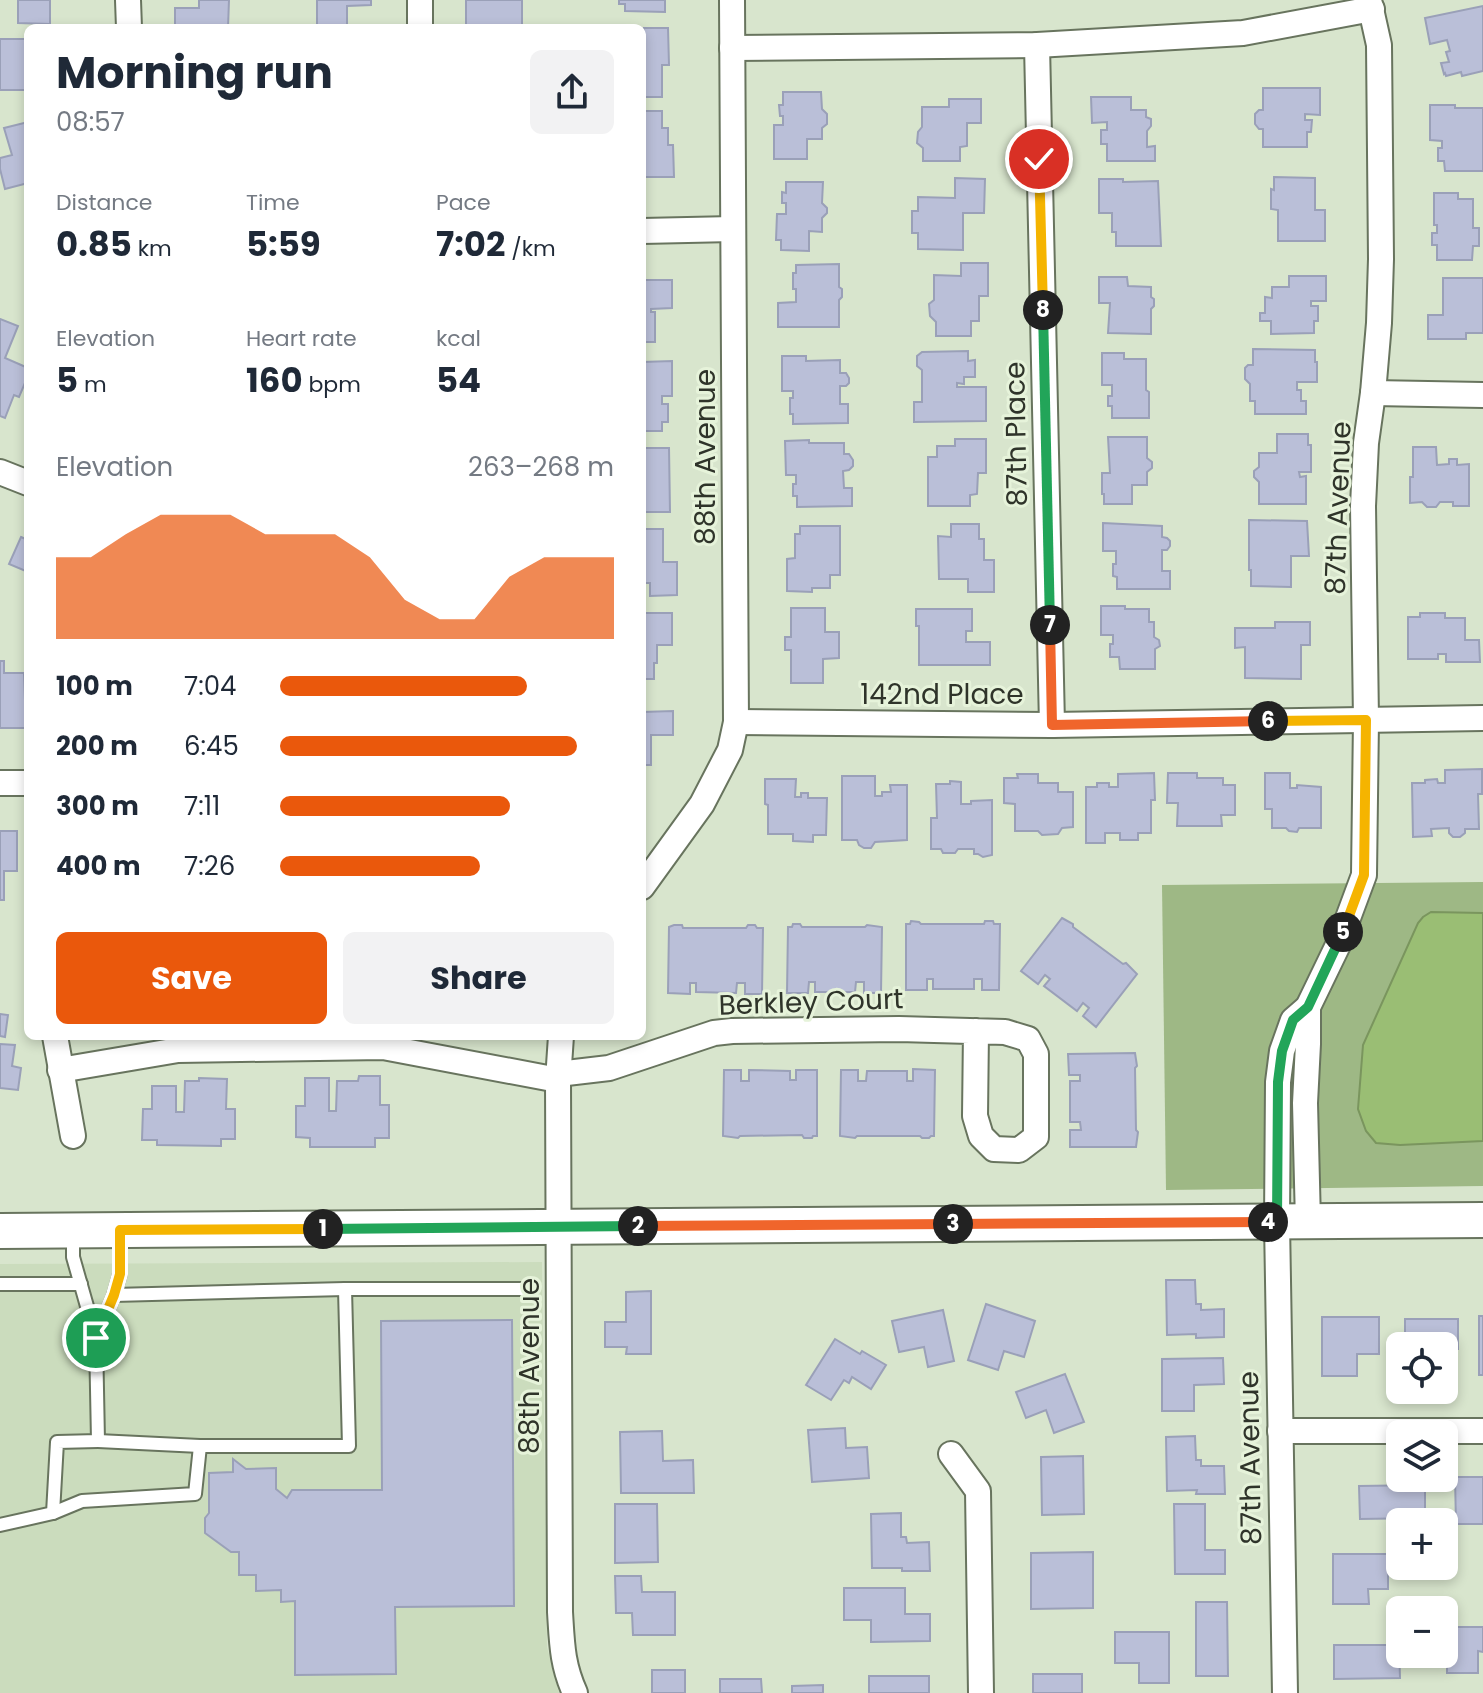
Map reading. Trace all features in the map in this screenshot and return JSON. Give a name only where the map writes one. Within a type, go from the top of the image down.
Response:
[{"type":"main road","points":[[0,1231],[1483,1220]]},
{"type":"street","points":[[128,0],[129,24]]},
{"type":"street","points":[[420,0],[420,24]]},
{"type":"street","name":"88th Avenue","points":[[646,881],[702,804],[730,750],[736,722],[732,0]]},
{"type":"street","points":[[732,48],[1037,45],[1243,33],[1370,4]]},
{"type":"street","name":"87th Avenue","points":[[1285,1693],[1280,1431],[1292,1222],[1278,1082],[1282,1051],[1293,1020],[1308,1007],[1338,945],[1364,875],[1366,720],[1363,506],[1381,259],[1379,45],[1370,4]]},
{"type":"street","name":"87th Place","points":[[1037,45],[1052,725]]},
{"type":"street","points":[[646,231],[733,229]]},
{"type":"street","points":[[1373,393],[1483,395]]},
{"type":"street","points":[[0,472],[24,481]]},
{"type":"street","name":"142nd Place","points":[[736,722],[1052,725],[1483,718]]},
{"type":"street","points":[[0,783],[24,783]]},
{"type":"street","name":"Berkley Court","points":[[60,1070],[178,1050],[383,1047],[558,1077],[609,1068],[714,1033],[732,1031],[899,1029],[976,1031],[1005,1032],[1028,1039],[1036,1054],[1036,1137],[1019,1150],[994,1149],[981,1136],[975,1116],[976,1031]]},
{"type":"street","points":[[56,1040],[73,1136]]},
{"type":"street","name":"88th Avenue","points":[[561,1040],[558,1077],[560,1612],[563,1658],[575,1693]]},
{"type":"street","points":[[1280,1431],[1483,1431]]},
{"type":"street","points":[[951,1454],[978,1491],[981,1693]]},
{"type":"lane","points":[[96,1338],[120,1274],[120,1230]]},
{"type":"lane","points":[[73,1231],[73,1257],[96,1338],[98,1441]]},
{"type":"lane","points":[[0,1284],[81,1284]]},
{"type":"lane","points":[[114,1295],[345,1289],[524,1289]]},
{"type":"lane","points":[[53,1513],[57,1442],[349,1446],[345,1289]]},
{"type":"lane","points":[[0,1525],[53,1513],[82,1501],[195,1494],[200,1446]]},
{"type":"shaded area","points":[[1483,882],[1483,1186],[1166,1190],[1162,885]]},
{"type":"shaded area","points":[[1431,912],[1483,913],[1483,1141],[1400,1145],[1376,1143],[1366,1131],[1358,1109],[1363,1045],[1418,923]]},
{"type":"shaded area","points":[[542,1262],[547,1647],[559,1693],[0,1693],[0,1264]]},
{"type":"building","points":[[18,0],[50,0],[50,24],[18,23]]},
{"type":"building","points":[[199,0],[229,0],[228,24],[175,24],[175,8],[199,8]]},
{"type":"building","points":[[317,0],[371,0],[371,5],[347,6],[347,24],[317,24]]},
{"type":"building","points":[[466,0],[522,0],[522,24],[466,24]]},
{"type":"building","points":[[619,0],[665,0],[665,12],[625,11],[625,4],[619,4]]},
{"type":"building","points":[[1483,6],[1483,71],[1446,76],[1441,63],[1449,62],[1447,40],[1430,44],[1425,18]]},
{"type":"building","points":[[646,28],[668,28],[669,65],[662,65],[662,97],[646,97]]},
{"type":"building","points":[[0,39],[24,39],[24,90],[0,90]]},
{"type":"building","points":[[1263,88],[1320,88],[1320,115],[1305,114],[1305,120],[1312,120],[1311,132],[1307,132],[1307,147],[1263,147],[1263,129],[1255,124],[1255,114],[1263,110]]},
{"type":"building","points":[[783,92],[821,92],[827,124],[822,128],[822,139],[807,139],[807,159],[774,159],[774,125],[783,125],[779,105],[783,105]]},
{"type":"building","points":[[1091,97],[1131,97],[1131,110],[1146,110],[1146,117],[1151,119],[1147,147],[1155,146],[1155,161],[1107,161],[1107,144],[1101,144],[1101,130],[1107,130],[1107,122],[1092,123]]},
{"type":"building","points":[[949,99],[981,99],[981,123],[967,123],[967,146],[960,147],[960,161],[923,161],[923,148],[917,143],[922,127],[922,107],[949,107]]},
{"type":"building","points":[[1430,105],[1483,108],[1483,171],[1445,171],[1444,161],[1438,161],[1438,148],[1442,148],[1442,141],[1430,140]]},
{"type":"building","points":[[646,111],[662,111],[662,128],[668,128],[668,145],[673,145],[674,177],[646,177]]},
{"type":"building","points":[[24,123],[24,184],[5,189],[0,158],[12,155],[4,128]]},
{"type":"building","points":[[1274,177],[1315,178],[1315,210],[1325,210],[1325,241],[1278,241],[1278,210],[1271,209]]},
{"type":"building","points":[[955,178],[985,179],[984,213],[963,213],[963,250],[918,249],[918,233],[912,233],[912,211],[918,211],[918,197],[955,198]]},
{"type":"building","points":[[1099,179],[1158,181],[1161,246],[1116,246],[1112,213],[1099,213]]},
{"type":"building","points":[[786,182],[823,182],[822,203],[827,213],[822,218],[822,232],[809,231],[809,251],[781,250],[781,240],[776,240],[777,214],[786,214],[782,192],[786,193]]},
{"type":"building","points":[[1434,193],[1458,193],[1458,199],[1473,199],[1473,228],[1479,228],[1479,246],[1473,246],[1472,260],[1437,260],[1437,245],[1432,245],[1432,233],[1437,233]]},
{"type":"building","points":[[961,263],[988,263],[988,296],[979,296],[979,321],[971,321],[971,336],[936,336],[936,322],[930,316],[929,304],[934,300],[934,275],[961,276]]},
{"type":"building","points":[[839,264],[842,297],[839,300],[839,327],[778,327],[778,303],[796,302],[793,273],[796,273],[796,265]]},
{"type":"building","points":[[1289,276],[1326,276],[1326,301],[1311,301],[1311,306],[1318,306],[1314,333],[1271,334],[1271,321],[1260,321],[1260,313],[1265,313],[1265,297],[1272,298],[1272,287],[1289,287]]},
{"type":"building","points":[[1099,277],[1127,277],[1128,286],[1151,287],[1154,306],[1151,309],[1151,334],[1108,333],[1110,303],[1099,303]]},
{"type":"building","points":[[1443,278],[1483,278],[1483,333],[1466,333],[1466,339],[1428,339],[1428,315],[1443,315]]},
{"type":"building","points":[[646,280],[672,280],[672,308],[651,309],[655,312],[655,342],[646,342]]},
{"type":"building","points":[[0,319],[18,326],[5,358],[24,366],[24,385],[19,397],[14,395],[5,418],[0,416]]},
{"type":"building","points":[[1253,349],[1315,350],[1317,382],[1297,382],[1301,401],[1306,401],[1306,414],[1255,414],[1255,401],[1250,401],[1250,384],[1245,379],[1245,368],[1253,365]]},
{"type":"building","points":[[968,351],[968,361],[975,360],[975,377],[964,377],[964,384],[957,383],[957,387],[986,387],[986,421],[914,422],[914,402],[922,402],[922,370],[917,366],[917,356],[922,352]]},
{"type":"building","points":[[1102,353],[1124,353],[1124,359],[1146,359],[1149,418],[1112,418],[1108,396],[1112,396],[1112,385],[1102,385]]},
{"type":"building","points":[[782,356],[806,356],[806,361],[840,360],[840,373],[846,373],[849,378],[846,386],[840,386],[840,404],[848,404],[848,423],[793,424],[790,398],[793,398],[793,391],[782,391]]},
{"type":"building","points":[[672,361],[672,396],[662,396],[662,404],[668,404],[668,422],[662,422],[662,431],[646,431],[646,362]]},
{"type":"building","points":[[1277,434],[1308,434],[1311,472],[1299,472],[1300,477],[1306,476],[1306,504],[1259,504],[1259,482],[1254,477],[1254,471],[1259,467],[1259,453],[1277,453]]},
{"type":"building","points":[[1108,437],[1147,437],[1147,458],[1152,462],[1152,468],[1147,472],[1147,485],[1132,485],[1132,504],[1104,504],[1102,473],[1110,473]]},
{"type":"building","points":[[955,439],[986,439],[986,473],[978,473],[977,494],[970,495],[970,506],[928,506],[928,457],[937,457],[937,446],[955,446]]},
{"type":"building","points":[[809,440],[809,443],[844,443],[844,454],[849,454],[853,460],[853,466],[843,471],[844,488],[852,488],[852,506],[797,507],[797,496],[793,496],[796,475],[786,475],[785,441]]},
{"type":"building","points":[[1413,447],[1436,447],[1437,465],[1449,464],[1449,459],[1457,459],[1457,465],[1469,464],[1469,506],[1453,506],[1453,502],[1440,502],[1436,507],[1427,507],[1422,502],[1410,503]]},
{"type":"building","points":[[646,448],[669,448],[670,512],[646,512]]},
{"type":"building","points":[[1249,520],[1307,521],[1309,556],[1291,556],[1291,587],[1251,586]]},
{"type":"building","points":[[1103,523],[1162,526],[1162,537],[1170,541],[1167,550],[1162,550],[1162,571],[1170,571],[1170,589],[1117,589],[1117,577],[1113,576],[1116,551],[1103,551]]},
{"type":"building","points":[[951,524],[979,524],[979,539],[984,539],[984,560],[994,560],[994,592],[968,592],[968,579],[939,579],[938,536],[951,537]]},
{"type":"building","points":[[800,526],[840,526],[840,575],[830,575],[830,588],[812,588],[812,592],[787,591],[787,559],[795,558],[795,534],[800,534]]},
{"type":"building","points":[[646,529],[663,529],[663,562],[677,562],[677,595],[650,596],[650,583],[646,583]]},
{"type":"building","points":[[21,537],[24,538],[24,570],[9,564]]},
{"type":"building","points":[[1101,606],[1149,609],[1149,622],[1154,622],[1154,637],[1159,640],[1160,646],[1155,649],[1155,669],[1120,669],[1119,657],[1110,657],[1113,635],[1101,635]]},
{"type":"building","points":[[791,608],[825,608],[825,632],[839,632],[839,658],[823,659],[823,683],[791,683],[791,650],[785,650],[785,637],[791,637]]},
{"type":"building","points":[[916,609],[972,609],[972,631],[966,631],[966,642],[990,642],[990,665],[919,665]]},
{"type":"building","points":[[646,613],[672,613],[672,645],[657,645],[654,679],[646,679]]},
{"type":"building","points":[[1420,613],[1445,613],[1445,618],[1465,618],[1465,640],[1479,640],[1480,662],[1446,662],[1446,654],[1438,654],[1438,659],[1408,659],[1408,617],[1420,617]]},
{"type":"building","points":[[1275,622],[1310,622],[1310,645],[1301,645],[1301,679],[1245,678],[1245,647],[1235,648],[1235,628],[1275,628]]},
{"type":"building","points":[[0,661],[4,661],[4,673],[24,673],[24,728],[0,728]]},
{"type":"building","points":[[673,711],[673,735],[651,735],[651,765],[646,765],[646,712]]},
{"type":"building","points":[[1482,769],[1482,794],[1478,794],[1479,829],[1465,829],[1460,837],[1453,837],[1449,828],[1431,829],[1432,836],[1413,837],[1412,783],[1437,779],[1438,783],[1445,783],[1445,770]]},
{"type":"building","points":[[1154,773],[1151,833],[1138,833],[1138,840],[1120,840],[1120,833],[1105,833],[1105,843],[1086,843],[1086,787],[1109,783],[1109,787],[1118,787],[1118,774]]},
{"type":"building","points":[[1168,773],[1197,773],[1197,778],[1223,778],[1223,785],[1235,785],[1235,815],[1221,815],[1222,826],[1177,826],[1178,803],[1167,803]]},
{"type":"building","points":[[1265,773],[1290,773],[1290,788],[1297,788],[1297,785],[1321,787],[1321,828],[1299,828],[1297,832],[1272,828],[1272,809],[1265,809]]},
{"type":"building","points":[[1017,774],[1038,774],[1038,783],[1058,783],[1058,792],[1073,792],[1073,827],[1062,828],[1058,834],[1015,831],[1015,804],[1004,803],[1004,778],[1018,778]]},
{"type":"building","points":[[842,776],[875,776],[875,796],[891,792],[890,785],[907,785],[907,840],[875,842],[871,848],[864,848],[857,840],[842,840]]},
{"type":"building","points":[[765,779],[796,779],[795,797],[808,793],[808,798],[827,798],[826,835],[813,835],[813,842],[793,841],[793,834],[768,834]]},
{"type":"building","points":[[950,781],[961,782],[961,804],[992,800],[992,855],[983,857],[974,854],[974,849],[943,853],[941,849],[931,849],[931,818],[937,818],[936,784],[950,784]]},
{"type":"building","points":[[0,831],[17,831],[17,871],[4,871],[4,900],[0,900]]},
{"type":"building","points":[[1062,918],[1137,974],[1096,1027],[1083,1016],[1089,1008],[1083,1003],[1077,1011],[1044,986],[1050,979],[1045,975],[1038,984],[1021,971]]},
{"type":"building","points":[[911,921],[921,924],[984,924],[985,921],[993,921],[1000,924],[999,990],[982,990],[982,979],[974,979],[974,989],[933,989],[933,979],[927,979],[927,990],[906,990],[906,924]]},
{"type":"building","points":[[793,924],[802,927],[882,927],[881,993],[864,993],[864,982],[856,982],[855,992],[815,992],[815,982],[809,982],[808,993],[787,993],[788,927]]},
{"type":"building","points":[[682,925],[683,928],[746,928],[755,925],[763,928],[762,994],[745,994],[745,983],[737,983],[736,993],[696,992],[696,983],[690,983],[690,994],[668,993],[669,927]]},
{"type":"building","points":[[0,1014],[8,1015],[5,1037],[0,1036]]},
{"type":"building","points":[[0,1044],[15,1045],[12,1066],[21,1068],[18,1090],[0,1088]]},
{"type":"building","points":[[1135,1053],[1136,1147],[1070,1147],[1070,1130],[1081,1130],[1080,1122],[1070,1122],[1070,1081],[1080,1081],[1080,1075],[1069,1075],[1068,1054]]},
{"type":"building","points":[[913,1069],[935,1070],[934,1136],[840,1136],[841,1070],[858,1070],[858,1081],[866,1081],[867,1071],[907,1071],[907,1081],[913,1081]]},
{"type":"building","points":[[724,1070],[741,1070],[741,1081],[749,1081],[749,1070],[790,1071],[790,1080],[796,1080],[796,1070],[817,1070],[817,1136],[723,1136]]},
{"type":"building","points":[[359,1076],[380,1076],[380,1105],[389,1105],[389,1138],[375,1138],[375,1147],[310,1147],[310,1138],[296,1137],[296,1106],[305,1106],[305,1078],[329,1078],[329,1111],[336,1111],[337,1081],[358,1081]]},
{"type":"building","points":[[199,1078],[227,1079],[226,1109],[235,1109],[235,1139],[221,1139],[221,1146],[157,1145],[157,1140],[142,1140],[143,1109],[152,1109],[152,1086],[176,1086],[176,1112],[184,1112],[185,1081],[199,1081]]},
{"type":"building","points":[[1166,1280],[1195,1280],[1196,1304],[1201,1304],[1201,1310],[1224,1309],[1224,1337],[1167,1335]]},
{"type":"building","points":[[651,1291],[651,1354],[626,1354],[627,1347],[605,1347],[605,1322],[626,1322],[626,1292]]},
{"type":"building","points":[[986,1304],[1035,1321],[1024,1357],[1004,1351],[998,1370],[968,1360]]},
{"type":"building","points":[[943,1310],[954,1361],[928,1367],[924,1347],[899,1352],[892,1321]]},
{"type":"building","points":[[1479,1316],[1483,1316],[1483,1375],[1479,1375]]},
{"type":"building","points":[[1322,1317],[1379,1317],[1379,1354],[1357,1354],[1357,1376],[1322,1376]]},
{"type":"building","points":[[1405,1319],[1458,1319],[1458,1332],[1405,1332]]},
{"type":"building","points":[[512,1320],[514,1606],[395,1607],[396,1674],[295,1675],[295,1601],[281,1602],[281,1590],[256,1591],[256,1575],[239,1575],[239,1552],[231,1552],[205,1533],[205,1518],[209,1513],[209,1473],[233,1472],[233,1459],[246,1469],[276,1468],[276,1489],[287,1498],[292,1490],[382,1490],[381,1321]]},
{"type":"building","points":[[835,1339],[886,1365],[871,1389],[852,1377],[849,1383],[844,1380],[831,1400],[806,1385]]},
{"type":"building","points":[[1223,1358],[1224,1384],[1194,1385],[1194,1411],[1162,1411],[1162,1359]]},
{"type":"building","points":[[1065,1374],[1084,1422],[1054,1433],[1046,1410],[1026,1418],[1016,1392]]},
{"type":"building","points":[[845,1428],[846,1448],[867,1447],[869,1478],[812,1482],[808,1430]]},
{"type":"building","points":[[662,1431],[663,1461],[693,1460],[694,1493],[621,1493],[620,1432]]},
{"type":"building","points":[[1195,1436],[1196,1460],[1201,1460],[1201,1466],[1224,1466],[1225,1494],[1196,1494],[1197,1490],[1167,1491],[1166,1437]]},
{"type":"building","points":[[1083,1456],[1084,1514],[1042,1515],[1041,1457]]},
{"type":"building","points":[[1458,1477],[1483,1477],[1483,1524],[1458,1524]]},
{"type":"building","points":[[1359,1486],[1386,1486],[1386,1492],[1425,1492],[1425,1508],[1386,1508],[1386,1519],[1360,1519]]},
{"type":"building","points":[[615,1504],[657,1504],[658,1562],[615,1563]]},
{"type":"building","points":[[1174,1504],[1205,1504],[1205,1550],[1225,1550],[1225,1574],[1175,1574]]},
{"type":"building","points":[[901,1513],[901,1537],[906,1537],[907,1543],[929,1542],[930,1571],[872,1568],[871,1514]]},
{"type":"building","points":[[1093,1552],[1093,1608],[1031,1609],[1031,1553]]},
{"type":"building","points":[[1333,1554],[1386,1554],[1388,1589],[1368,1589],[1369,1604],[1333,1604]]},
{"type":"building","points":[[615,1576],[641,1576],[642,1592],[675,1592],[675,1635],[633,1635],[632,1613],[616,1613]]},
{"type":"building","points":[[844,1588],[905,1588],[905,1614],[930,1614],[930,1641],[871,1642],[871,1620],[844,1620]]},
{"type":"building","points":[[1196,1602],[1227,1602],[1228,1676],[1196,1676]]},
{"type":"building","points":[[1458,1627],[1483,1627],[1483,1652],[1478,1651],[1478,1673],[1447,1673],[1447,1668],[1458,1668]]},
{"type":"building","points":[[1115,1632],[1169,1632],[1169,1683],[1139,1683],[1139,1663],[1115,1663]]},
{"type":"building","points":[[1334,1645],[1386,1645],[1386,1668],[1400,1668],[1400,1678],[1334,1679]]},
{"type":"building","points":[[652,1670],[685,1670],[685,1693],[652,1693]]},
{"type":"building","points":[[1033,1674],[1082,1674],[1082,1693],[1033,1693]]},
{"type":"building","points":[[869,1676],[929,1676],[929,1693],[869,1693]]},
{"type":"building","points":[[720,1679],[761,1679],[762,1693],[720,1693]]},
{"type":"building","points":[[823,1685],[823,1693],[792,1693],[792,1686]]},
{"type":"route","points":[[96,1338],[120,1274],[120,1230],[1277,1222],[1278,1082],[1282,1051],[1293,1020],[1308,1007],[1338,945],[1364,875],[1366,720],[1052,725],[1039,159]]}]
